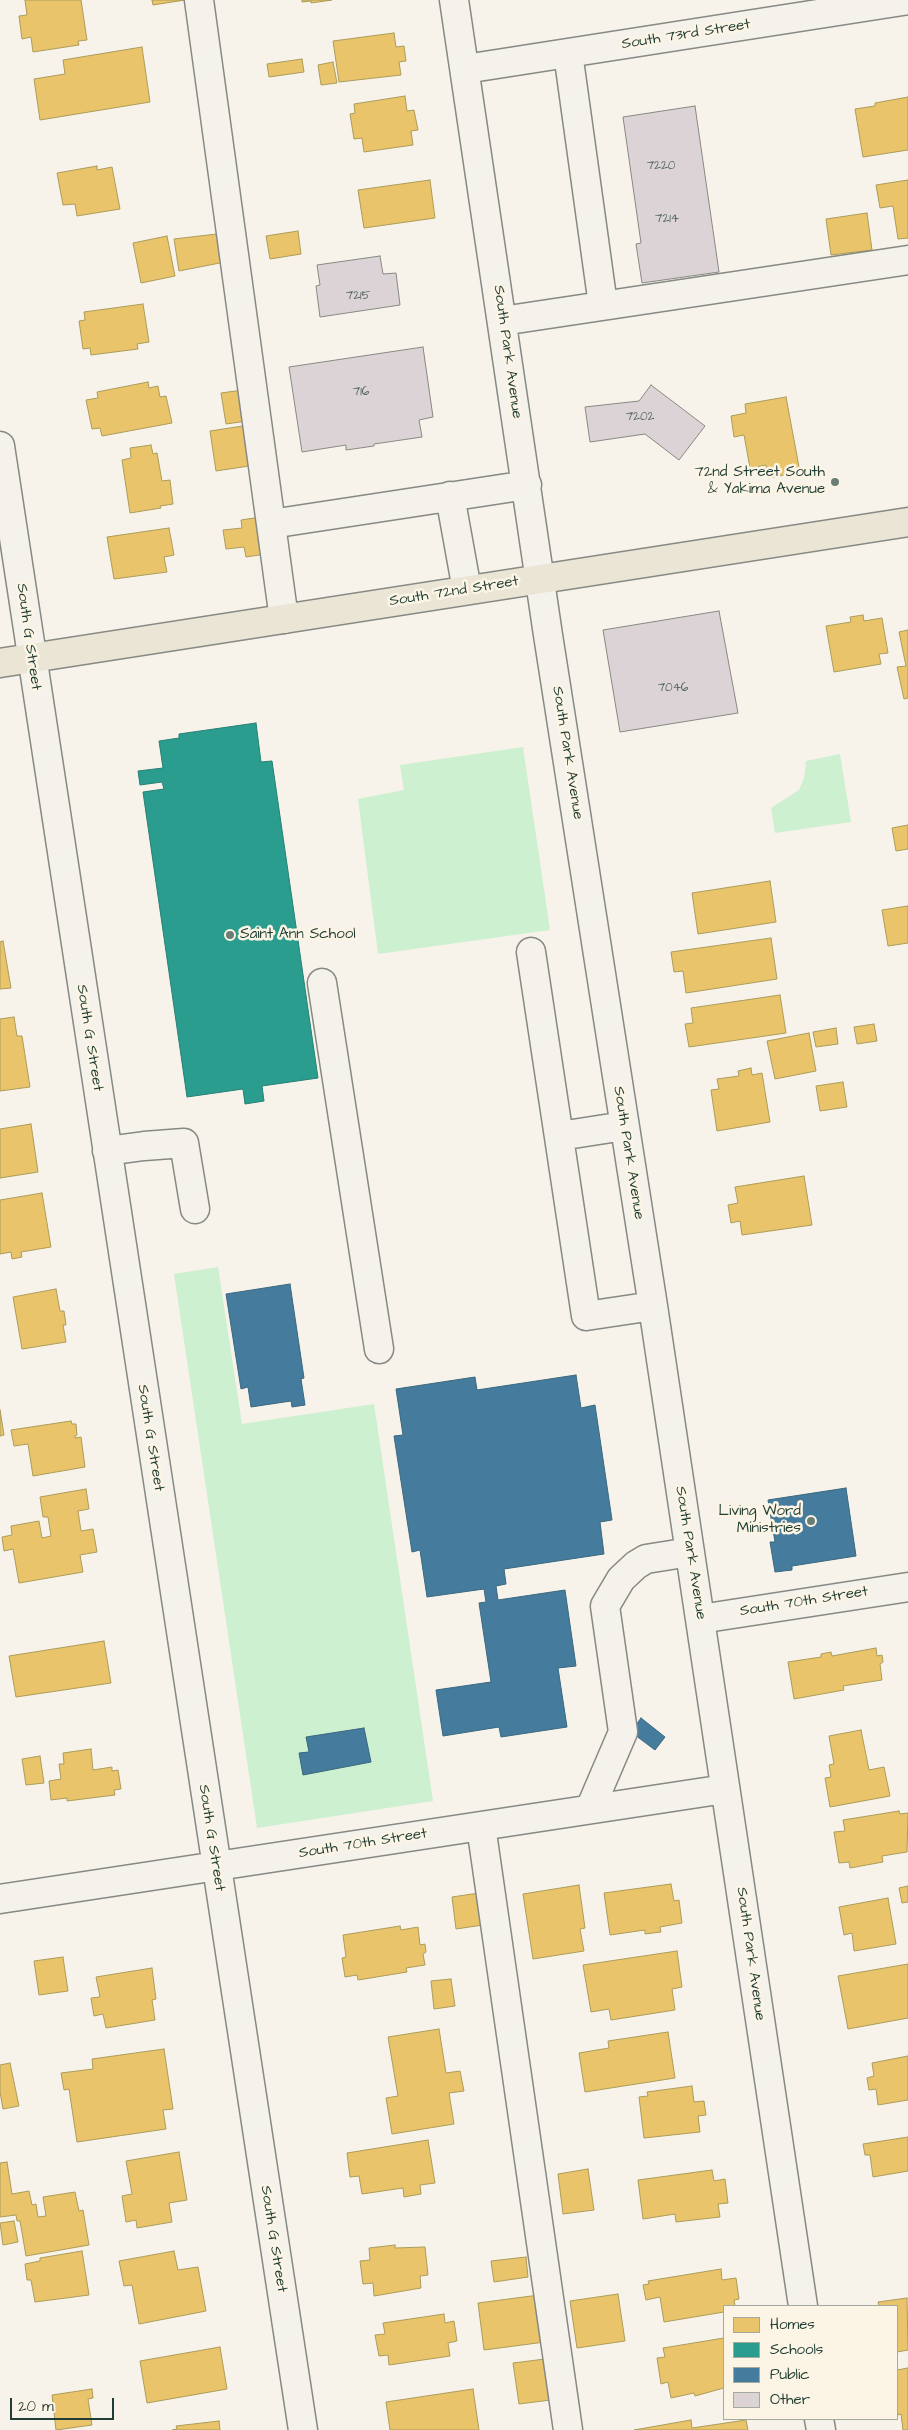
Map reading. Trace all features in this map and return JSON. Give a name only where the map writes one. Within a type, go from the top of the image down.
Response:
[{"type":"main road","name":"South 72nd Street","points":[[0,663],[908,522]]},
{"type":"street","points":[[199,0],[284,619]]},
{"type":"street","name":"South Park Avenue","points":[[454,0],[803,2305]]},
{"type":"street","name":"South 73rd Street","points":[[465,69],[908,0]]},
{"type":"street","points":[[568,53],[602,306]]},
{"type":"street","points":[[502,321],[908,260]]},
{"type":"street","name":"South G Street","points":[[0,446],[303,2430]]},
{"type":"street","points":[[271,524],[527,485]]},
{"type":"street","points":[[450,496],[467,590]]},
{"type":"street","points":[[531,952],[586,1316],[652,1306]]},
{"type":"street","points":[[322,983],[379,1349]]},
{"type":"street","points":[[560,1136],[624,1126]]},
{"type":"street","points":[[107,1152],[144,1146],[184,1143],[195,1209]]},
{"type":"street","points":[[590,1809],[623,1732],[605,1606],[621,1579],[636,1564],[646,1559],[690,1552]]},
{"type":"street","name":"South 70th Street","points":[[700,1619],[908,1586]]},
{"type":"street","name":"South 70th Street","points":[[0,1899],[725,1789]]},
{"type":"street","points":[[481,1826],[568,2430]]},
{"type":"green space","points":[[523,747],[550,930],[378,954],[358,799],[404,790],[400,765]]},
{"type":"green space","points":[[840,754],[851,822],[775,833],[771,808],[799,790],[804,778],[806,761]]},
{"type":"green space","points":[[218,1267],[242,1424],[374,1404],[433,1801],[257,1828],[174,1274]]},
{"type":"building: Homes","points":[[25,0],[81,0],[87,40],[78,41],[79,45],[33,52],[31,37],[22,39],[19,16],[27,15]]},
{"type":"building: Homes","points":[[152,0],[185,0],[153,5]]},
{"type":"building: Homes","points":[[302,0],[332,0],[311,3],[311,1],[302,2]]},
{"type":"building: Homes","points":[[394,33],[396,47],[404,46],[406,61],[399,62],[401,75],[339,82],[333,41]]},
{"type":"building: Homes","points":[[142,47],[150,102],[40,120],[34,79],[65,74],[63,60]]},
{"type":"building: Homes","points":[[302,59],[304,72],[269,77],[267,64]]},
{"type":"building: Homes","points":[[333,62],[337,83],[321,85],[318,65]]},
{"type":"building: Homes","points":[[405,96],[407,111],[414,110],[418,130],[411,131],[413,145],[364,152],[362,138],[354,139],[350,114],[355,113],[354,104]]},
{"type":"building: Homes","points":[[908,97],[908,150],[863,157],[855,109]]},
{"type":"building: Homes","points":[[97,166],[97,170],[112,167],[120,209],[77,216],[75,204],[63,205],[57,173]]},
{"type":"building: Homes","points":[[430,180],[435,218],[364,228],[358,190]]},
{"type":"building: Homes","points":[[908,180],[908,238],[898,239],[893,206],[880,208],[876,185]]},
{"type":"building: Homes","points":[[867,213],[872,250],[831,255],[826,219]]},
{"type":"building: Homes","points":[[298,231],[301,254],[270,259],[266,236]]},
{"type":"building: Homes","points":[[225,233],[230,261],[179,271],[174,239]]},
{"type":"building: Homes","points":[[167,236],[175,276],[141,283],[133,243]]},
{"type":"building: Homes","points":[[143,304],[149,342],[137,344],[138,349],[91,355],[90,348],[83,349],[79,321],[85,320],[84,312]]},
{"type":"building: Homes","points":[[148,382],[149,388],[158,386],[160,397],[166,396],[172,423],[102,436],[100,428],[92,429],[86,400],[98,398],[97,392]]},
{"type":"building: Homes","points":[[250,389],[254,420],[226,424],[221,393]]},
{"type":"building: Homes","points":[[786,397],[800,472],[768,478],[766,465],[750,468],[744,435],[734,437],[731,416],[746,413],[745,404]]},
{"type":"building: Homes","points":[[256,424],[262,464],[216,471],[210,431]]},
{"type":"building: Homes","points":[[151,445],[153,454],[157,453],[162,481],[170,480],[173,504],[130,513],[122,460],[131,458],[130,448]]},
{"type":"building: Homes","points":[[261,517],[266,554],[246,557],[244,547],[226,549],[223,530],[242,528],[241,520]]},
{"type":"building: Homes","points":[[169,528],[174,555],[164,557],[167,572],[114,579],[107,537]]},
{"type":"building: Homes","points":[[863,615],[864,621],[882,618],[888,653],[879,654],[881,664],[834,672],[826,626],[851,622],[850,617]]},
{"type":"building: Homes","points":[[908,630],[908,698],[904,699],[897,667],[906,666],[899,632]]},
{"type":"building: Homes","points":[[908,825],[908,849],[896,851],[892,828]]},
{"type":"building: Homes","points":[[770,881],[776,922],[698,934],[692,893]]},
{"type":"building: Homes","points":[[908,906],[908,943],[888,946],[882,910]]},
{"type":"building: Homes","points":[[771,938],[777,979],[686,993],[683,971],[674,972],[671,952]]},
{"type":"building: Homes","points":[[3,941],[11,988],[0,989],[0,942]]},
{"type":"building: Homes","points":[[780,995],[786,1033],[689,1047],[685,1024],[693,1023],[691,1008]]},
{"type":"building: Homes","points":[[14,1017],[17,1036],[22,1036],[30,1087],[0,1091],[0,1019]]},
{"type":"building: Homes","points":[[874,1024],[877,1041],[857,1044],[854,1027]]},
{"type":"building: Homes","points":[[836,1028],[838,1044],[816,1047],[813,1032]]},
{"type":"building: Homes","points":[[809,1033],[816,1071],[775,1079],[767,1041]]},
{"type":"building: Homes","points":[[751,1068],[752,1075],[762,1073],[770,1122],[717,1131],[711,1090],[719,1089],[717,1079],[739,1076],[738,1071]]},
{"type":"building: Homes","points":[[843,1082],[847,1107],[820,1111],[816,1086]]},
{"type":"building: Homes","points":[[31,1124],[38,1172],[0,1178],[0,1129]]},
{"type":"building: Homes","points":[[804,1176],[812,1225],[742,1235],[740,1221],[731,1223],[728,1205],[738,1203],[735,1187]]},
{"type":"building: Homes","points":[[42,1193],[51,1247],[21,1252],[22,1257],[12,1259],[11,1252],[0,1254],[0,1200]]},
{"type":"building: Homes","points":[[56,1289],[60,1311],[64,1311],[66,1325],[63,1325],[66,1342],[22,1349],[13,1297]]},
{"type":"building: Homes","points":[[0,1410],[4,1435],[0,1436]]},
{"type":"building: Homes","points":[[71,1421],[72,1424],[76,1424],[77,1435],[75,1438],[81,1437],[85,1467],[33,1476],[28,1444],[14,1446],[11,1430]]},
{"type":"building: Homes","points":[[86,1489],[89,1509],[78,1511],[81,1531],[93,1529],[97,1552],[80,1555],[83,1572],[19,1583],[13,1549],[4,1551],[2,1537],[12,1535],[11,1526],[39,1521],[42,1538],[51,1536],[48,1517],[43,1517],[40,1497]]},
{"type":"building: Homes","points":[[104,1641],[111,1683],[16,1697],[9,1656]]},
{"type":"building: Homes","points":[[876,1648],[877,1656],[882,1655],[883,1662],[880,1664],[882,1680],[843,1686],[844,1690],[794,1699],[788,1662],[821,1657],[821,1654],[831,1652],[832,1656]]},
{"type":"building: Homes","points":[[861,1730],[869,1770],[884,1767],[890,1796],[830,1807],[825,1778],[831,1777],[829,1765],[834,1764],[829,1736]]},
{"type":"building: Homes","points":[[91,1749],[93,1770],[112,1767],[112,1771],[118,1770],[121,1789],[114,1790],[115,1795],[67,1801],[67,1798],[51,1800],[49,1781],[61,1779],[59,1764],[64,1764],[63,1753]]},
{"type":"building: Homes","points":[[40,1756],[44,1783],[26,1785],[22,1759]]},
{"type":"building: Homes","points":[[899,1811],[900,1814],[908,1813],[907,1852],[882,1856],[883,1862],[850,1868],[849,1862],[839,1863],[834,1832],[845,1831],[843,1820]]},
{"type":"building: Homes","points":[[671,1884],[674,1901],[679,1900],[682,1923],[660,1927],[661,1932],[645,1934],[645,1930],[610,1935],[604,1893]]},
{"type":"building: Homes","points":[[579,1885],[585,1928],[580,1929],[584,1951],[533,1959],[523,1894]]},
{"type":"building: Homes","points":[[908,1886],[908,1902],[902,1903],[899,1888]]},
{"type":"building: Homes","points":[[479,1893],[483,1925],[456,1929],[452,1897]]},
{"type":"building: Homes","points":[[888,1898],[896,1944],[854,1951],[852,1933],[844,1935],[839,1907]]},
{"type":"building: Homes","points":[[400,1926],[401,1930],[418,1927],[420,1945],[425,1944],[426,1952],[423,1954],[425,1965],[406,1968],[407,1972],[358,1980],[357,1975],[345,1977],[342,1958],[346,1957],[343,1935]]},
{"type":"building: Homes","points":[[677,1951],[682,1987],[672,1989],[675,2010],[611,2020],[609,2009],[591,2012],[583,1965]]},
{"type":"building: Homes","points":[[63,1957],[68,1991],[39,1995],[34,1961]]},
{"type":"building: Homes","points":[[908,1964],[908,2018],[848,2029],[838,1976]]},
{"type":"building: Homes","points":[[152,1968],[156,1999],[152,2000],[155,2020],[106,2028],[103,2014],[94,2016],[91,1998],[100,1997],[96,1977]]},
{"type":"building: Homes","points":[[451,1979],[455,2006],[434,2009],[431,1981]]},
{"type":"building: Homes","points":[[439,2029],[446,2073],[460,2071],[464,2091],[449,2093],[454,2124],[392,2134],[386,2098],[398,2096],[388,2037]]},
{"type":"building: Homes","points":[[668,2032],[675,2078],[585,2092],[579,2053],[609,2048],[608,2041]]},
{"type":"building: Homes","points":[[164,2049],[173,2109],[163,2110],[166,2129],[77,2142],[69,2089],[64,2090],[61,2073],[93,2069],[92,2059]]},
{"type":"building: Homes","points":[[908,2056],[908,2100],[878,2105],[876,2089],[869,2090],[867,2078],[874,2076],[872,2063]]},
{"type":"building: Homes","points":[[10,2063],[19,2106],[3,2109],[0,2092],[0,2065]]},
{"type":"building: Homes","points":[[692,2086],[694,2102],[704,2101],[706,2115],[698,2116],[700,2132],[644,2138],[639,2097],[648,2096],[647,2092]]},
{"type":"building: Homes","points":[[908,2137],[908,2171],[873,2177],[870,2155],[865,2155],[863,2144]]},
{"type":"building: Homes","points":[[428,2140],[435,2183],[420,2185],[421,2194],[404,2197],[403,2188],[362,2194],[359,2176],[350,2177],[347,2153]]},
{"type":"building: Homes","points":[[179,2152],[187,2200],[169,2203],[172,2222],[137,2228],[136,2220],[126,2222],[122,2196],[132,2194],[126,2161]]},
{"type":"building: Homes","points":[[7,2162],[12,2194],[29,2191],[32,2205],[36,2204],[38,2217],[46,2216],[43,2197],[75,2192],[79,2211],[83,2210],[89,2245],[26,2256],[20,2221],[17,2221],[16,2215],[0,2217],[0,2163]]},
{"type":"building: Homes","points":[[588,2169],[594,2210],[563,2214],[558,2174]]},
{"type":"building: Homes","points":[[712,2170],[714,2181],[725,2179],[728,2203],[718,2204],[720,2217],[676,2222],[675,2214],[643,2219],[638,2180]]},
{"type":"building: Homes","points":[[14,2221],[18,2242],[3,2245],[0,2223]]},
{"type":"building: Homes","points":[[395,2245],[395,2248],[425,2247],[428,2275],[420,2276],[421,2288],[374,2296],[373,2283],[363,2284],[360,2261],[370,2260],[369,2248]]},
{"type":"building: Homes","points":[[82,2251],[89,2295],[35,2302],[31,2280],[27,2280],[25,2264],[40,2261],[40,2258]]},
{"type":"building: Homes","points":[[174,2251],[178,2270],[198,2267],[206,2311],[139,2324],[132,2285],[124,2286],[119,2261]]},
{"type":"building: Homes","points":[[526,2257],[528,2277],[494,2282],[491,2261]]},
{"type":"building: Homes","points":[[721,2269],[722,2280],[736,2278],[739,2299],[734,2300],[735,2305],[723,2305],[723,2312],[664,2322],[660,2297],[646,2300],[643,2285],[649,2284],[648,2281]]},
{"type":"building: Homes","points":[[618,2294],[625,2341],[577,2348],[570,2301]]},
{"type":"building: Homes","points":[[539,2295],[545,2342],[484,2350],[478,2303]]},
{"type":"building: Homes","points":[[907,2298],[908,2350],[898,2352],[898,2305],[879,2305],[878,2302]]},
{"type":"building: Homes","points":[[444,2314],[445,2323],[454,2321],[457,2341],[448,2343],[450,2356],[389,2365],[388,2355],[379,2356],[375,2335],[385,2334],[383,2323]]},
{"type":"building: Homes","points":[[723,2338],[723,2388],[695,2396],[694,2393],[671,2398],[668,2382],[661,2384],[657,2358],[665,2357],[663,2348]]},
{"type":"building: Homes","points":[[220,2347],[227,2389],[147,2403],[140,2361]]},
{"type":"building: Homes","points":[[553,2358],[559,2399],[519,2404],[513,2363]]},
{"type":"building: Homes","points":[[908,2368],[908,2430],[903,2430],[901,2414],[898,2415],[898,2370]]},
{"type":"building: Homes","points":[[92,2389],[93,2398],[88,2399],[92,2425],[56,2430],[52,2395]]},
{"type":"building: Homes","points":[[473,2389],[479,2430],[390,2430],[386,2402]]},
{"type":"building: Homes","points":[[691,2420],[692,2428],[746,2420],[748,2430],[634,2430]]},
{"type":"building: Homes","points":[[219,2421],[220,2430],[172,2430],[177,2429],[176,2426]]},
{"type":"building: Schools","name":"Saint Ann School","points":[[256,723],[261,762],[272,761],[318,1078],[262,1086],[264,1101],[245,1104],[243,1089],[187,1097],[143,792],[164,789],[162,782],[140,785],[138,771],[163,768],[159,741],[179,738],[179,734]]},
{"type":"building: Public","points":[[290,1284],[304,1378],[301,1379],[305,1405],[292,1407],[291,1401],[251,1407],[248,1387],[241,1389],[226,1294]]},
{"type":"building: Public","points":[[576,1375],[581,1408],[595,1405],[612,1520],[600,1522],[604,1554],[504,1569],[506,1584],[496,1586],[498,1600],[565,1590],[576,1666],[558,1668],[567,1727],[501,1737],[499,1727],[443,1736],[436,1690],[491,1682],[479,1603],[486,1602],[484,1589],[427,1597],[420,1550],[412,1552],[394,1436],[403,1435],[396,1389],[475,1377],[477,1390]]},
{"type":"building: Public","name":"Living Word Ministries","points":[[846,1488],[856,1556],[792,1566],[792,1570],[775,1572],[770,1542],[775,1542],[768,1500]]},
{"type":"building: Public","points":[[641,1718],[665,1737],[655,1750],[631,1732]]},
{"type":"building: Public","points":[[364,1728],[371,1762],[303,1775],[299,1753],[309,1752],[306,1737]]},
{"type":"building: Other","points":[[695,106],[719,272],[642,283],[636,244],[641,243],[623,117]]},
{"type":"building: Other","points":[[380,256],[383,274],[396,273],[400,305],[320,317],[316,286],[320,285],[317,265]]},
{"type":"building: Other","points":[[423,347],[433,417],[419,420],[422,437],[346,450],[346,445],[302,452],[289,367]]},
{"type":"building: Other","points":[[651,385],[705,426],[679,460],[645,434],[590,442],[585,407],[639,401]]},
{"type":"building: Other","points":[[719,611],[738,713],[620,732],[603,630]]},
{"type":"place","name":"72nd Street South & Yakima Avenue","points":[[835,482]]},
{"type":"place","name":"Saint Ann School","points":[[230,935]]},
{"type":"place","name":"Living Word Ministries","points":[[811,1521]]}]
